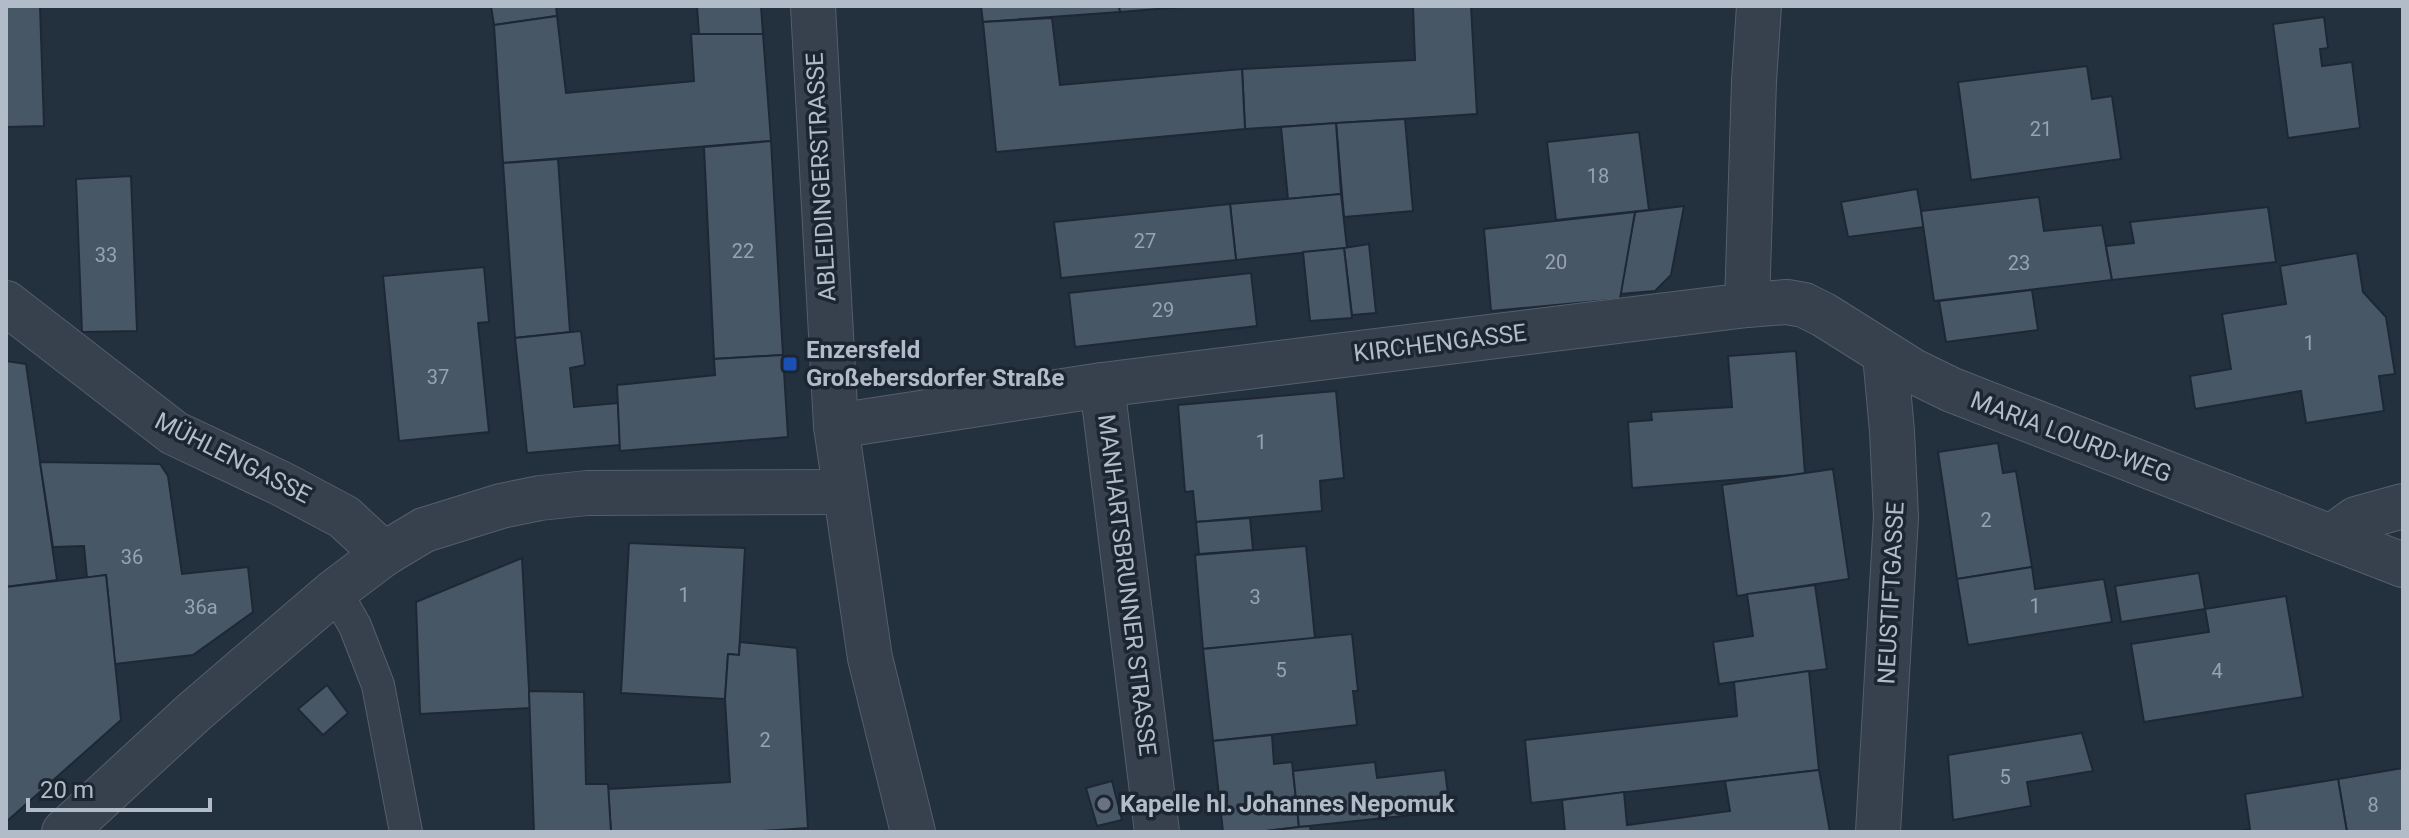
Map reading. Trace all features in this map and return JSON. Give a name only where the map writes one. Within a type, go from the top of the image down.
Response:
[{"type":"street","name":"ABLEIDINGERSTRASSE","points":[[813,6],[836,426],[844,492]]},
{"type":"street","points":[[1747,305],[1759,6]]},
{"type":"street","name":"MARIA LOURD-WEG","points":[[1747,305],[1787,302],[1804,305],[1846,328],[1885,355],[1995,408],[2403,565]]},
{"type":"street","name":"MÜHLENGASSE","points":[[6,303],[174,433],[344,517],[384,554]]},
{"type":"street","name":"KIRCHENGASSE","points":[[836,426],[1102,385],[1747,305]]},
{"type":"street","name":"NEUSTIFTGASSE","points":[[1878,832],[1896,517],[1885,355]]},
{"type":"street","name":"MANHARTSBRUNNER STRASSE","points":[[1102,385],[1157,832]]},
{"type":"street","points":[[64,832],[194,712],[335,591],[384,554],[424,530],[463,516],[540,498],[587,493],[844,492],[870,658],[913,832]]},
{"type":"street","points":[[2331,537],[2356,519],[2403,506]]},
{"type":"lane","points":[[335,591],[355,626],[378,685],[406,832]]},
{"type":"building","points":[[6,6],[40,6],[44,126],[6,127]]},
{"type":"building","points":[[491,6],[556,6],[557,16],[494,25]]},
{"type":"building","points":[[697,6],[761,6],[763,34],[699,34]]},
{"type":"building","points":[[981,6],[1119,6],[1120,12],[983,22]]},
{"type":"building","points":[[1119,6],[1194,6],[1120,12]]},
{"type":"building","points":[[1413,6],[1471,6],[1477,114],[1245,129],[1242,69],[1415,60]]},
{"type":"building","points":[[557,16],[566,93],[694,81],[691,34],[763,34],[771,141],[503,163],[494,25]]},
{"type":"building","points":[[2324,17],[2328,48],[2320,49],[2322,66],[2352,62],[2360,128],[2288,138],[2273,24]]},
{"type":"building","points":[[1052,18],[1060,85],[1242,69],[1245,129],[996,152],[983,22]]},
{"type":"building","points":[[2087,66],[2092,99],[2112,96],[2121,159],[1971,180],[1958,82]]},
{"type":"building","points":[[1405,119],[1413,211],[1344,217],[1336,123]]},
{"type":"building","points":[[1336,123],[1341,194],[1288,199],[1281,127]]},
{"type":"building","points":[[1639,132],[1649,210],[1556,220],[1547,142]]},
{"type":"building","points":[[771,141],[783,355],[714,359],[704,147]]},
{"type":"building","points":[[558,159],[570,332],[515,338],[503,163]]},
{"type":"building","points":[[131,176],[137,331],[82,332],[76,179]]},
{"type":"building","points":[[1917,189],[1924,227],[1848,237],[1841,202]]},
{"type":"building","points":[[1341,194],[1347,248],[1236,260],[1230,204]]},
{"type":"building","points":[[2039,197],[2044,231],[2102,225],[2112,280],[1934,301],[1921,211]]},
{"type":"building","points":[[1230,204],[1236,260],[1061,278],[1054,222]]},
{"type":"building","points":[[1684,206],[1671,275],[1655,291],[1620,294],[1635,212]]},
{"type":"building","points":[[2268,207],[2276,262],[2112,280],[2106,246],[2134,243],[2130,222]]},
{"type":"building","points":[[1635,212],[1620,299],[1491,311],[1484,229]]},
{"type":"building","points":[[1369,244],[1376,313],[1352,315],[1344,248]]},
{"type":"building","points":[[1344,248],[1352,318],[1310,321],[1303,252]]},
{"type":"building","points":[[2357,253],[2363,292],[2386,317],[2395,374],[2379,376],[2384,411],[2306,423],[2301,391],[2195,409],[2190,376],[2231,369],[2222,314],[2286,304],[2280,266]]},
{"type":"building","points":[[484,267],[489,322],[478,323],[489,432],[399,441],[383,276]]},
{"type":"building","points":[[1251,273],[1257,326],[1075,347],[1069,293]]},
{"type":"building","points":[[2032,290],[2038,330],[1946,342],[1939,301]]},
{"type":"building","points":[[581,331],[585,365],[570,368],[574,407],[618,403],[620,445],[527,453],[515,338]]},
{"type":"building","points":[[1796,351],[1805,474],[1632,488],[1628,422],[1652,420],[1651,412],[1732,407],[1728,356]]},
{"type":"building","points":[[783,355],[788,437],[620,451],[617,385],[715,375],[714,359]]},
{"type":"building","points":[[6,361],[26,364],[57,580],[6,587]]},
{"type":"building","points":[[1336,391],[1344,478],[1320,481],[1322,511],[1196,522],[1193,491],[1185,492],[1178,405]]},
{"type":"building","points":[[1998,443],[2003,473],[2016,471],[2032,567],[1957,579],[1938,452]]},
{"type":"building","points":[[40,462],[160,464],[168,476],[182,574],[248,567],[253,612],[193,655],[115,664],[106,575],[87,578],[84,546],[53,547]]},
{"type":"building","points":[[1833,469],[1849,579],[1737,596],[1722,485]]},
{"type":"building","points":[[1250,518],[1253,550],[1199,554],[1196,522]]},
{"type":"building","points":[[629,543],[745,548],[739,655],[728,654],[725,699],[621,693]]},
{"type":"building","points":[[1306,546],[1315,639],[1203,649],[1195,555]]},
{"type":"building","points":[[522,558],[530,708],[420,714],[416,602]]},
{"type":"building","points":[[2032,567],[2035,589],[2104,579],[2112,622],[1968,645],[1957,579]]},
{"type":"building","points":[[2199,573],[2205,609],[2121,622],[2115,586]]},
{"type":"building","points":[[106,575],[121,720],[6,822],[6,587]]},
{"type":"building","points":[[1815,585],[1827,669],[1719,684],[1713,642],[1753,636],[1747,594]]},
{"type":"building","points":[[2286,596],[2303,697],[2144,722],[2131,644],[2209,632],[2205,609]]},
{"type":"building","points":[[1352,634],[1358,691],[1353,691],[1357,725],[1213,741],[1203,649]]},
{"type":"building","points":[[740,642],[797,648],[808,828],[747,832],[611,832],[608,789],[730,782],[725,699],[728,654],[739,655]]},
{"type":"building","points":[[1809,671],[1819,770],[1531,803],[1525,740],[1737,716],[1734,682]]},
{"type":"building","points":[[327,685],[348,713],[323,735],[298,709]]},
{"type":"building","points":[[529,691],[584,692],[586,784],[608,784],[611,832],[534,832]]},
{"type":"building","points":[[2082,733],[2093,771],[2027,782],[2031,806],[1953,820],[1948,755]]},
{"type":"building","points":[[1272,735],[1274,764],[1292,762],[1299,827],[1223,832],[1213,741]]},
{"type":"building","points":[[1375,762],[1377,778],[1445,770],[1450,811],[1299,827],[1293,771]]},
{"type":"building","points":[[2403,768],[2403,832],[2347,832],[2338,779]]},
{"type":"building","points":[[1819,770],[1830,832],[1565,832],[1562,800],[1624,792],[1627,825],[1730,811],[1725,781]]},
{"type":"building","points":[[2338,779],[2347,832],[2234,832],[2250,829],[2245,794]]},
{"type":"building","name":"Kapelle hl. Johannes Nepomuk","points":[[1112,781],[1122,820],[1097,826],[1086,788]]},
{"type":"building","points":[[1310,826],[1311,832],[1259,832],[1299,827]]},
{"type":"place","name":"Enzersfeld Großebersdorfer Straße","points":[[790,364]]},
{"type":"place","name":"Kapelle hl. Johannes Nepomuk","points":[[1104,804]]}]
